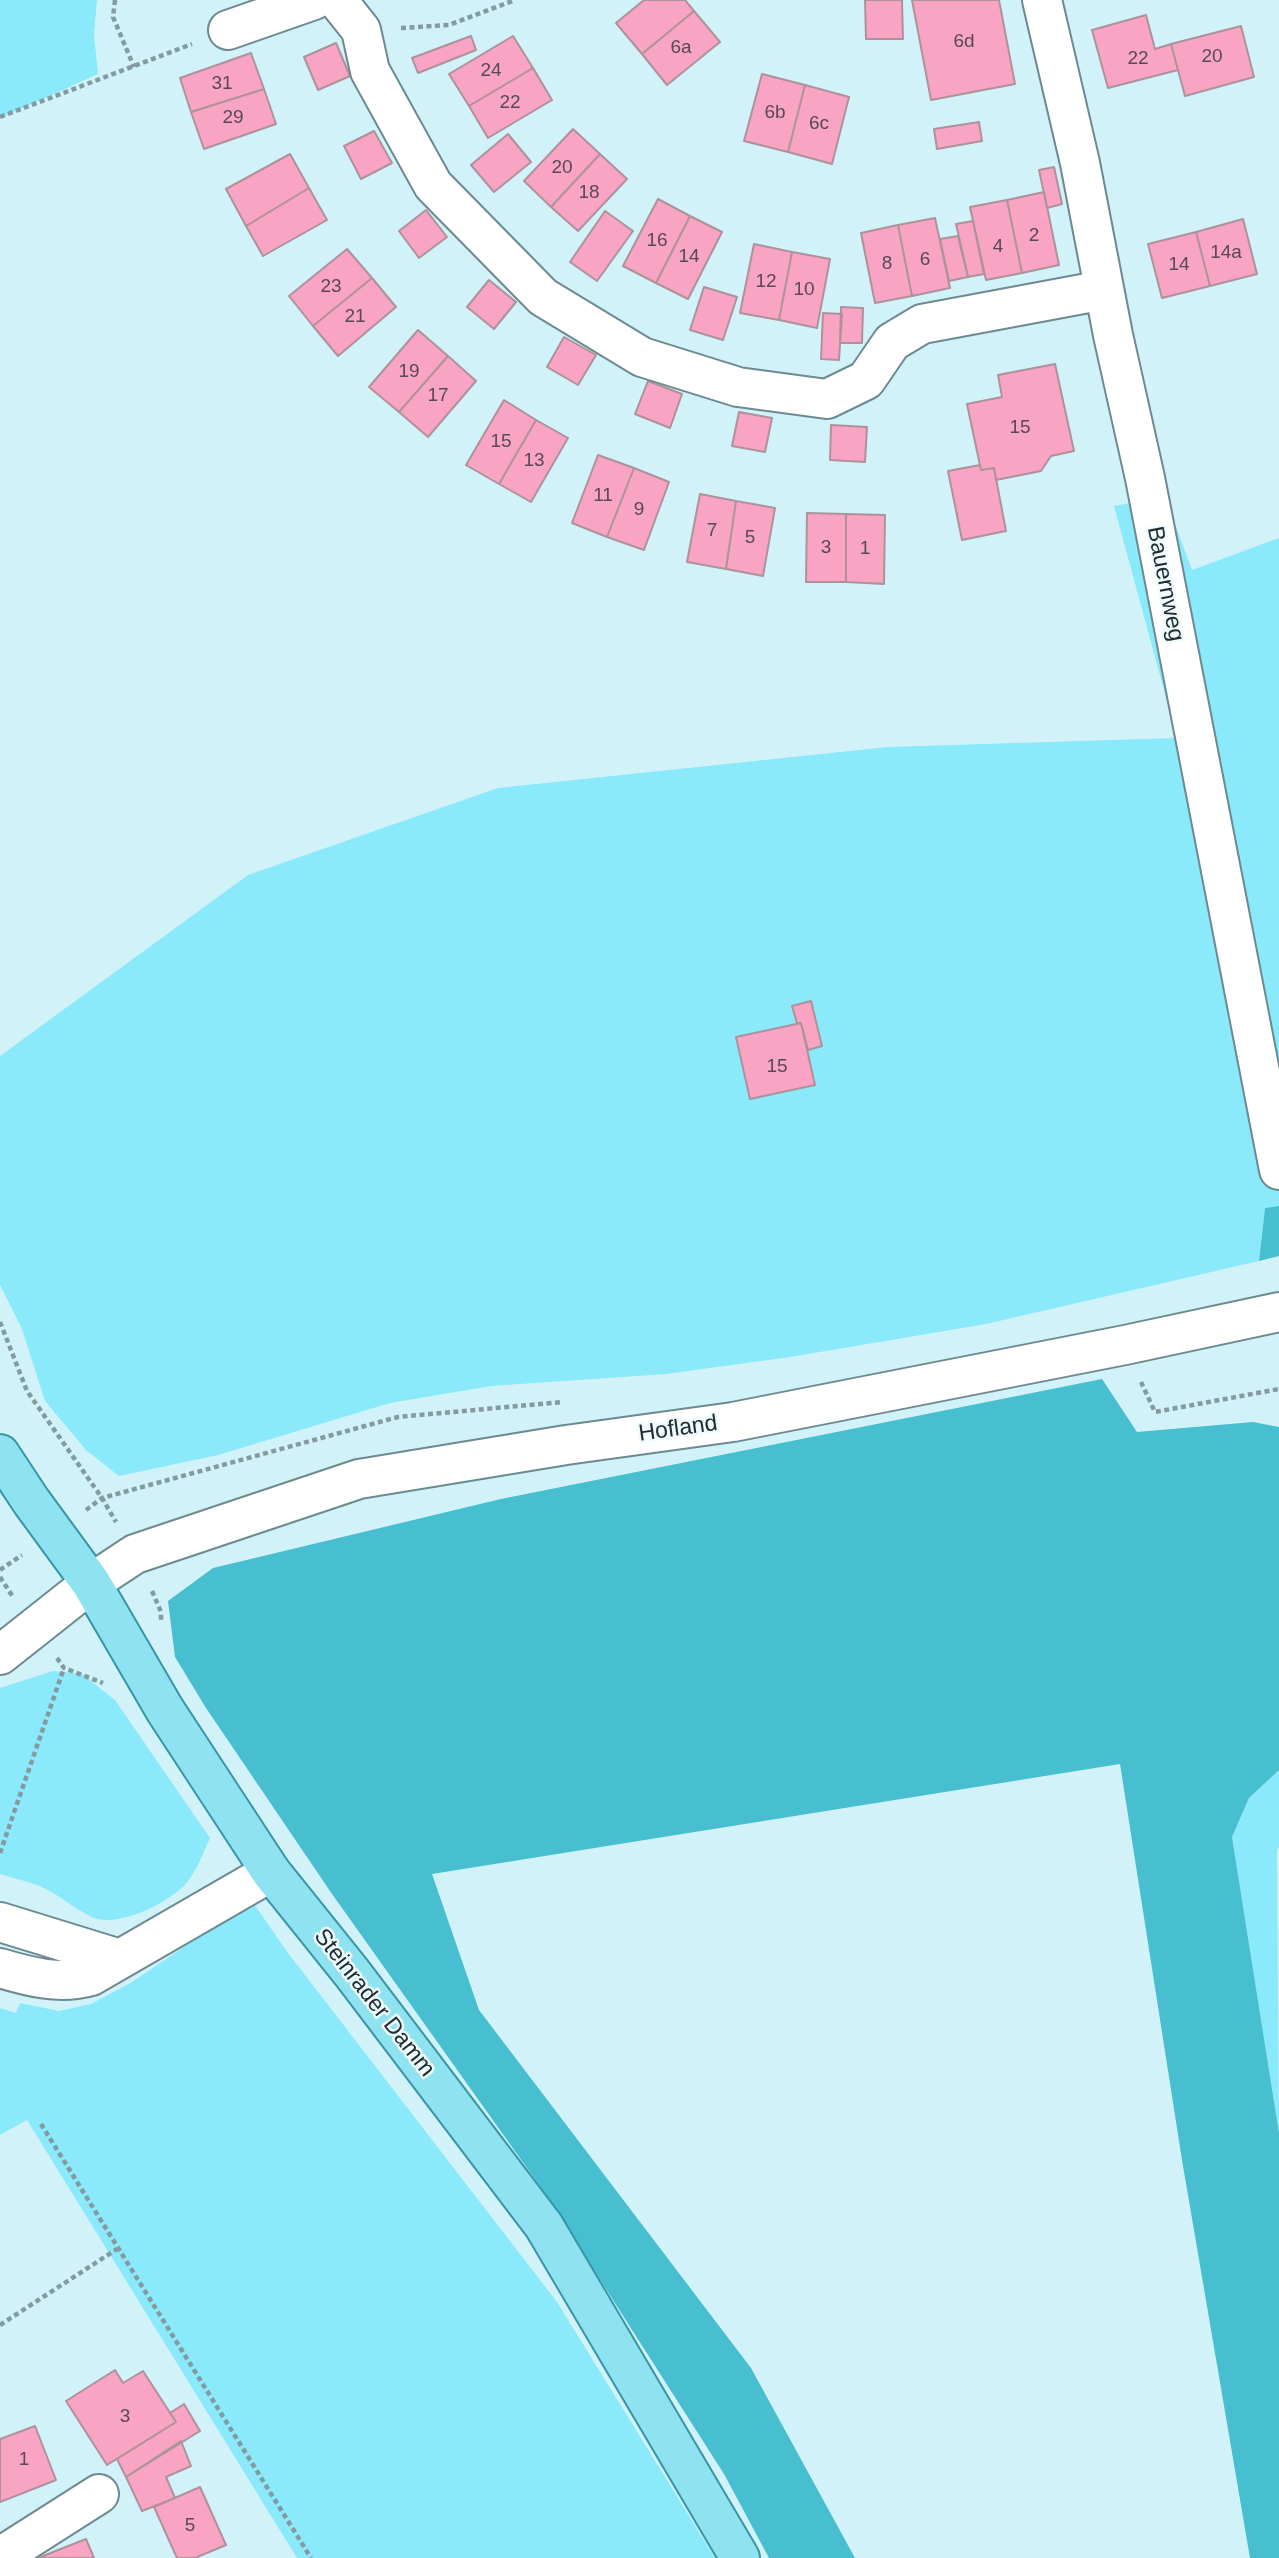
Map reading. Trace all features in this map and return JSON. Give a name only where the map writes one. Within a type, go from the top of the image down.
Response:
[{"type":"main road","name":"Steinrader Damm","points":[[0,1454],[91,1583],[135,1660],[271,1872],[352,1973],[544,2227],[740,2558]]},
{"type":"street","points":[[229,30],[314,0]]},
{"type":"street","points":[[337,0],[361,30],[370,71],[433,185],[543,297],[642,357],[738,387],[827,399],[866,380],[892,342],[922,324],[1104,290]]},
{"type":"street","name":"Bauernweg","points":[[1042,0],[1080,163],[1104,290],[1145,478],[1279,1170]]},
{"type":"street","name":"Hofland","points":[[0,1655],[91,1583],[135,1554],[359,1479],[566,1445],[733,1422],[1279,1312]]},
{"type":"street","points":[[0,1968],[19,1974],[65,1981],[90,1976],[271,1872]]},
{"type":"street","points":[[0,1922],[120,1959]]},
{"type":"street","points":[[0,2557],[99,2494]]},
{"type":"path","points":[[115,0],[113,17],[134,67]]},
{"type":"path","points":[[361,30],[449,25],[515,0]]},
{"type":"path","points":[[0,117],[229,30]]},
{"type":"path","points":[[0,1321],[27,1391],[102,1498],[135,1554],[161,1612],[161,1646],[135,1660]]},
{"type":"path","points":[[1125,1345],[1154,1412],[1279,1389]]},
{"type":"path","points":[[0,1853],[64,1668]]},
{"type":"path","points":[[41,2124],[311,2558]]},
{"type":"path","points":[[0,2325],[117,2249]]},
{"type":"shaded area","points":[[0,0],[97,0],[94,34],[98,74],[0,118]]},
{"type":"shaded area","points":[[1165,497],[1192,570],[1279,538],[1279,1206],[1265,1208],[1259,1261],[986,1324],[790,1357],[666,1374],[491,1386],[390,1403],[218,1455],[119,1476],[86,1450],[45,1401],[22,1329],[0,1285],[0,1056],[248,875],[498,788],[888,747],[1177,738],[1114,506]]},
{"type":"shaded area","points":[[1279,1206],[1279,1256],[1259,1261],[1265,1208]]},
{"type":"shaded area","points":[[1102,1379],[1137,1432],[1253,1422],[1279,1427],[1279,1770],[1249,1798],[1232,1837],[1279,2133],[1279,2558],[1250,2558],[1182,2160],[1120,1764],[432,1874],[479,2010],[751,2368],[855,2558],[769,2558],[724,2474],[544,2192],[332,1894],[206,1708],[175,1657],[168,1601],[213,1568],[501,1499]]},
{"type":"shaded area","points":[[53,1671],[82,1674],[115,1700],[210,1838],[195,1871],[180,1889],[157,1905],[129,1916],[103,1920],[92,1917],[46,1889],[0,1874],[0,1688]]},
{"type":"shaded area","points":[[1279,1770],[1279,2133],[1232,1837],[1249,1798]]},
{"type":"shaded area","points":[[252,1901],[288,1953],[557,2302],[715,2558],[297,2558],[27,2120],[0,2135],[0,2008],[16,2013],[20,2003],[59,2011],[91,2004],[132,1982]]},
{"type":"building","points":[[644,0],[685,0],[694,11],[642,54],[616,23]]},
{"type":"building","points":[[865,0],[902,0],[903,39],[866,39]]},
{"type":"building","points":[[912,0],[999,0],[1015,84],[931,100]]},
{"type":"building","points":[[694,11],[720,42],[667,85],[642,54]]},
{"type":"building","points":[[1146,15],[1155,49],[1171,44],[1178,70],[1108,88],[1092,30]]},
{"type":"building","points":[[1241,26],[1254,77],[1185,96],[1171,44]]},
{"type":"building","points":[[471,36],[476,50],[418,73],[412,58]]},
{"type":"building","points":[[513,36],[533,68],[469,106],[449,74]]},
{"type":"building","points":[[336,43],[350,76],[318,90],[304,57]]},
{"type":"building","points":[[251,53],[264,89],[191,112],[180,78]]},
{"type":"building","points":[[533,68],[552,100],[488,138],[469,106]]},
{"type":"building","points":[[762,74],[805,85],[788,152],[744,141]]},
{"type":"building","points":[[805,85],[849,97],[832,164],[788,152]]},
{"type":"building","points":[[264,89],[276,124],[204,149],[191,112]]},
{"type":"building","points":[[979,122],[982,141],[937,149],[934,129]]},
{"type":"building","points":[[573,129],[600,154],[551,207],[524,181]]},
{"type":"building","points":[[374,131],[392,163],[361,179],[344,146]]},
{"type":"building","points":[[508,134],[531,162],[494,192],[471,165]]},
{"type":"building","points":[[290,154],[309,188],[246,226],[226,189]]},
{"type":"building","points":[[600,154],[627,179],[578,231],[551,207]]},
{"type":"building","points":[[1054,167],[1062,204],[1047,208],[1039,170]]},
{"type":"building","points":[[309,188],[327,220],[263,256],[246,226]]},
{"type":"building","points":[[1044,192],[1059,265],[1022,273],[1007,200]]},
{"type":"building","points":[[658,199],[690,216],[656,283],[623,266]]},
{"type":"building","points":[[1007,200],[1022,273],[986,280],[970,207]]},
{"type":"building","points":[[426,210],[447,237],[419,258],[399,231]]},
{"type":"building","points":[[605,211],[633,231],[597,281],[570,262]]},
{"type":"building","points":[[690,216],[722,232],[688,299],[656,283]]},
{"type":"building","points":[[935,218],[950,288],[912,296],[898,225]]},
{"type":"building","points":[[1243,219],[1257,274],[1210,286],[1196,232]]},
{"type":"building","points":[[973,221],[984,274],[968,277],[956,224]]},
{"type":"building","points":[[898,225],[912,296],[875,303],[861,233]]},
{"type":"building","points":[[1196,232],[1210,286],[1162,298],[1148,244]]},
{"type":"building","points":[[958,236],[968,277],[949,281],[940,239]]},
{"type":"building","points":[[754,244],[792,252],[779,320],[740,313]]},
{"type":"building","points":[[347,249],[372,278],[313,326],[289,296]]},
{"type":"building","points":[[792,252],[830,259],[817,328],[779,320]]},
{"type":"building","points":[[372,278],[396,307],[338,356],[313,326]]},
{"type":"building","points":[[489,280],[516,302],[494,329],[467,307]]},
{"type":"building","points":[[704,287],[737,297],[723,340],[690,330]]},
{"type":"building","points":[[841,307],[863,308],[862,343],[840,343]]},
{"type":"building","points":[[823,313],[842,314],[839,360],[821,359]]},
{"type":"building","points":[[418,330],[448,356],[399,412],[369,387]]},
{"type":"building","points":[[564,337],[596,355],[578,385],[547,367]]},
{"type":"building","points":[[448,356],[476,381],[428,437],[399,412]]},
{"type":"building","points":[[1055,364],[1074,451],[1051,456],[1041,471],[996,480],[994,468],[981,470],[967,404],[1002,397],[998,375]]},
{"type":"building","points":[[648,381],[682,394],[670,428],[635,414]]},
{"type":"building","points":[[504,400],[536,420],[499,484],[466,465]]},
{"type":"building","points":[[739,412],[772,418],[765,452],[732,446]]},
{"type":"building","points":[[536,420],[568,438],[531,502],[499,484]]},
{"type":"building","points":[[831,425],[867,427],[865,462],[830,460]]},
{"type":"building","points":[[598,455],[634,468],[607,537],[572,523]]},
{"type":"building","points":[[980,465],[981,470],[994,468],[1006,531],[962,540],[948,471]]},
{"type":"building","points":[[634,468],[669,482],[644,550],[607,537]]},
{"type":"building","points":[[700,494],[736,501],[726,569],[687,562]]},
{"type":"building","points":[[736,501],[775,508],[763,576],[726,569]]},
{"type":"building","points":[[807,513],[846,514],[846,582],[806,582]]},
{"type":"building","points":[[846,514],[885,515],[884,584],[846,582]]},
{"type":"building","points":[[811,1001],[822,1046],[808,1050],[801,1023],[797,1023],[792,1006]]},
{"type":"building","points":[[801,1023],[815,1085],[750,1099],[736,1037]]},
{"type":"building","points":[[115,2370],[123,2383],[143,2371],[176,2422],[107,2465],[66,2401]]},
{"type":"building","points":[[184,2404],[200,2431],[126,2477],[117,2459],[176,2422],[170,2413]]},
{"type":"building","points":[[35,2426],[56,2480],[0,2502],[0,2439]]},
{"type":"building","points":[[181,2441],[191,2466],[166,2477],[175,2498],[142,2511],[126,2477]]},
{"type":"building","points":[[200,2487],[226,2545],[195,2558],[177,2558],[154,2507]]},
{"type":"building","points":[[86,2539],[94,2558],[38,2558]]}]
